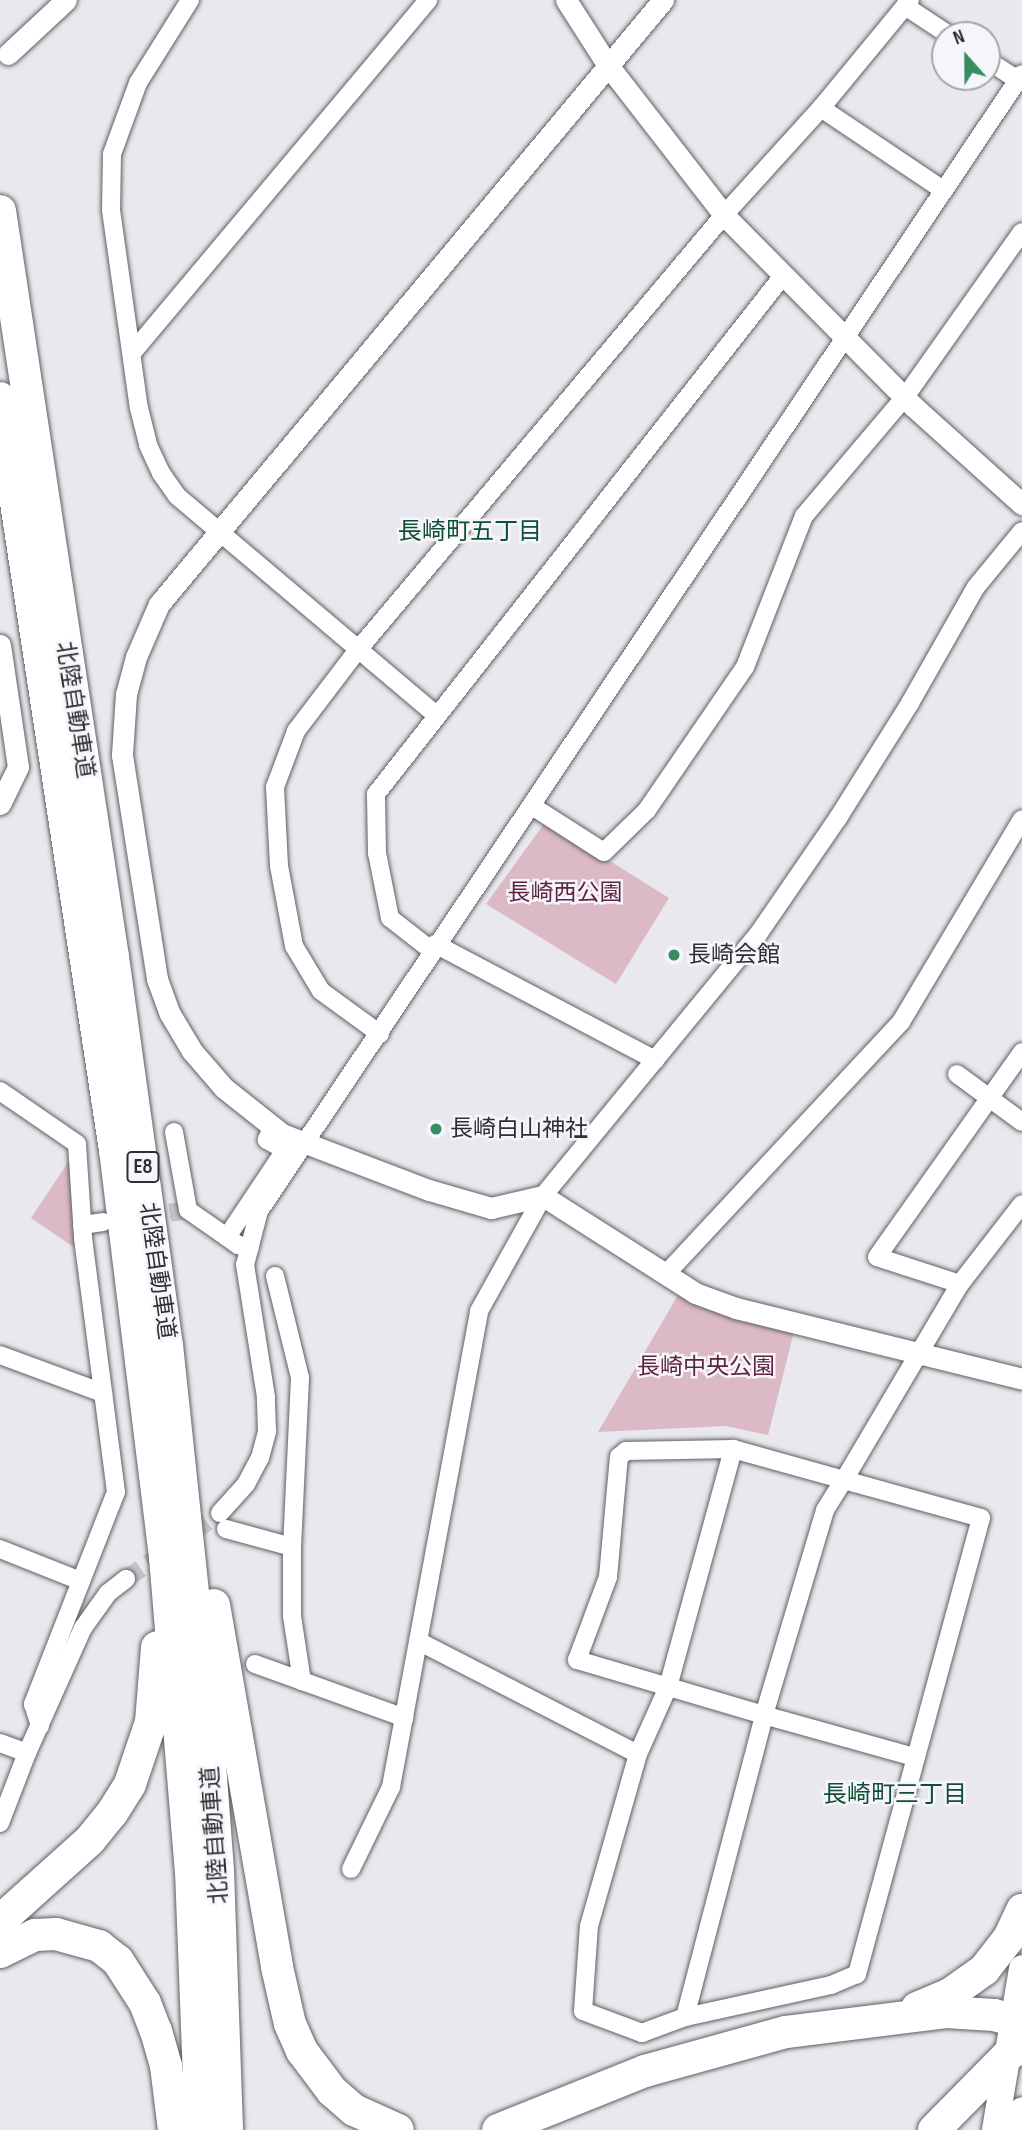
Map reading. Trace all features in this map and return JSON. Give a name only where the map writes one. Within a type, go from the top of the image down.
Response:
[{"type":"highway","name":"北陸自動車道","points":[[0,211],[117,984],[167,1345],[207,1724],[218,1871],[227,2130]]},
{"type":"highway","name":"北陸自動車道","points":[[0,397],[115,1150],[162,1529],[191,1871],[201,2130]]},
{"type":"highway","points":[[0,1921],[90,1840],[112,1813],[130,1784],[142,1753],[156,1687],[153,1543],[119,1232],[115,1150]]},
{"type":"highway","points":[[167,1345],[285,2006],[302,2051],[332,2091],[354,2110],[398,2130]]},
{"type":"highway","points":[[885,2017],[931,2003],[976,1976],[996,1956],[1022,1910]]},
{"type":"highway","points":[[0,1952],[35,1935],[56,1934],[99,1946],[118,1961],[145,2003],[156,2031],[166,2066],[174,2130]]},
{"type":"highway","points":[[498,2130],[645,2071],[761,2037],[885,2017],[960,2012],[1016,2037],[934,2130]]},
{"type":"highway","points":[[529,2130],[584,2095]]},
{"type":"main road","points":[[995,2130],[1016,2037],[1022,1968]]},
{"type":"main road","points":[[1019,2130],[1022,2110]]},
{"type":"street","points":[[8,54],[66,0]]},
{"type":"street","points":[[190,0],[138,83],[112,154],[111,210],[148,445],[161,473],[177,496],[357,651],[436,715]]},
{"type":"street","points":[[132,353],[428,0]]},
{"type":"street","points":[[566,0],[607,64],[724,215],[905,397],[1022,504]]},
{"type":"street","points":[[663,0],[159,604],[141,646],[126,694],[122,755],[157,979],[170,1014],[192,1051],[223,1088],[282,1134],[429,1189],[491,1208],[543,1196],[695,1293],[736,1308],[1022,1379]]},
{"type":"street","points":[[380,1034],[321,990],[294,946],[279,866],[275,787],[296,731],[357,651],[724,215],[821,108],[907,3],[931,21]]},
{"type":"street","points":[[292,1547],[223,1521],[260,1458],[267,1430],[266,1397],[245,1265],[259,1211],[380,1034],[433,947],[532,806],[1020,77],[1001,67]]},
{"type":"street","points":[[821,108],[943,190]]},
{"type":"street","points":[[532,806],[604,852],[647,810],[745,667],[804,516],[905,397],[1022,232]]},
{"type":"street","points":[[655,1060],[433,947],[390,918],[377,853],[376,794],[782,276]]},
{"type":"street","points":[[351,1869],[391,1787],[479,1311],[543,1196],[759,933],[874,761],[976,587],[1022,531]]},
{"type":"street","points":[[0,645],[18,767],[0,804]]},
{"type":"street","points":[[665,1275],[901,1022],[1022,819]]},
{"type":"street","points":[[960,1284],[877,1257],[1022,1052]]},
{"type":"street","points":[[957,1074],[1022,1122]]},
{"type":"street","points":[[0,1091],[77,1144],[82,1225],[116,1492],[33,1704],[40,1726]]},
{"type":"street","points":[[227,1237],[285,1150],[267,1140],[272,1126]]},
{"type":"street","points":[[174,1132],[188,1210],[238,1245],[250,1247]]},
{"type":"street","points":[[685,2017],[764,1715],[825,1510],[960,1284],[1022,1204]]},
{"type":"street","points":[[82,1225],[103,1222]]},
{"type":"street","points":[[275,1276],[300,1378],[292,1547],[292,1616],[302,1681]]},
{"type":"street","points":[[0,1355],[103,1393]]},
{"type":"street","points":[[733,1449],[668,1687],[638,1754],[589,1926],[583,2011],[642,2033],[685,2017],[831,1985],[857,1974],[981,1518],[733,1449],[626,1451],[620,1457],[608,1577],[577,1660],[668,1687],[764,1715],[914,1757]]},
{"type":"street","points":[[0,1549],[81,1581]]},
{"type":"street","points":[[0,1823],[27,1753],[83,1628],[108,1593],[126,1579]]},
{"type":"street","points":[[418,1641],[638,1754]]},
{"type":"street","points":[[255,1664],[405,1718]]},
{"type":"street","points":[[0,1742],[27,1753]]},
{"type":"green space","name":"長崎西公園","points":[[546,821],[669,898],[616,984],[486,904]]},
{"type":"green space","points":[[75,1152],[81,1252],[31,1218]]},
{"type":"green space","name":"長崎中央公園","points":[[678,1295],[794,1331],[768,1435],[726,1426],[598,1432]]},
{"type":"tunnel","points":[[143,1217],[188,1210]]},
{"type":"tunnel","points":[[126,1579],[220,1513]]},
{"type":"place","name":"長崎会館","points":[[674,955]]},
{"type":"place","name":"長崎白山神社","points":[[436,1129]]},
{"type":"district","name":"長崎町五丁目","points":[[470,532]]},
{"type":"district","name":"長崎町三丁目","points":[[895,1795]]}]
